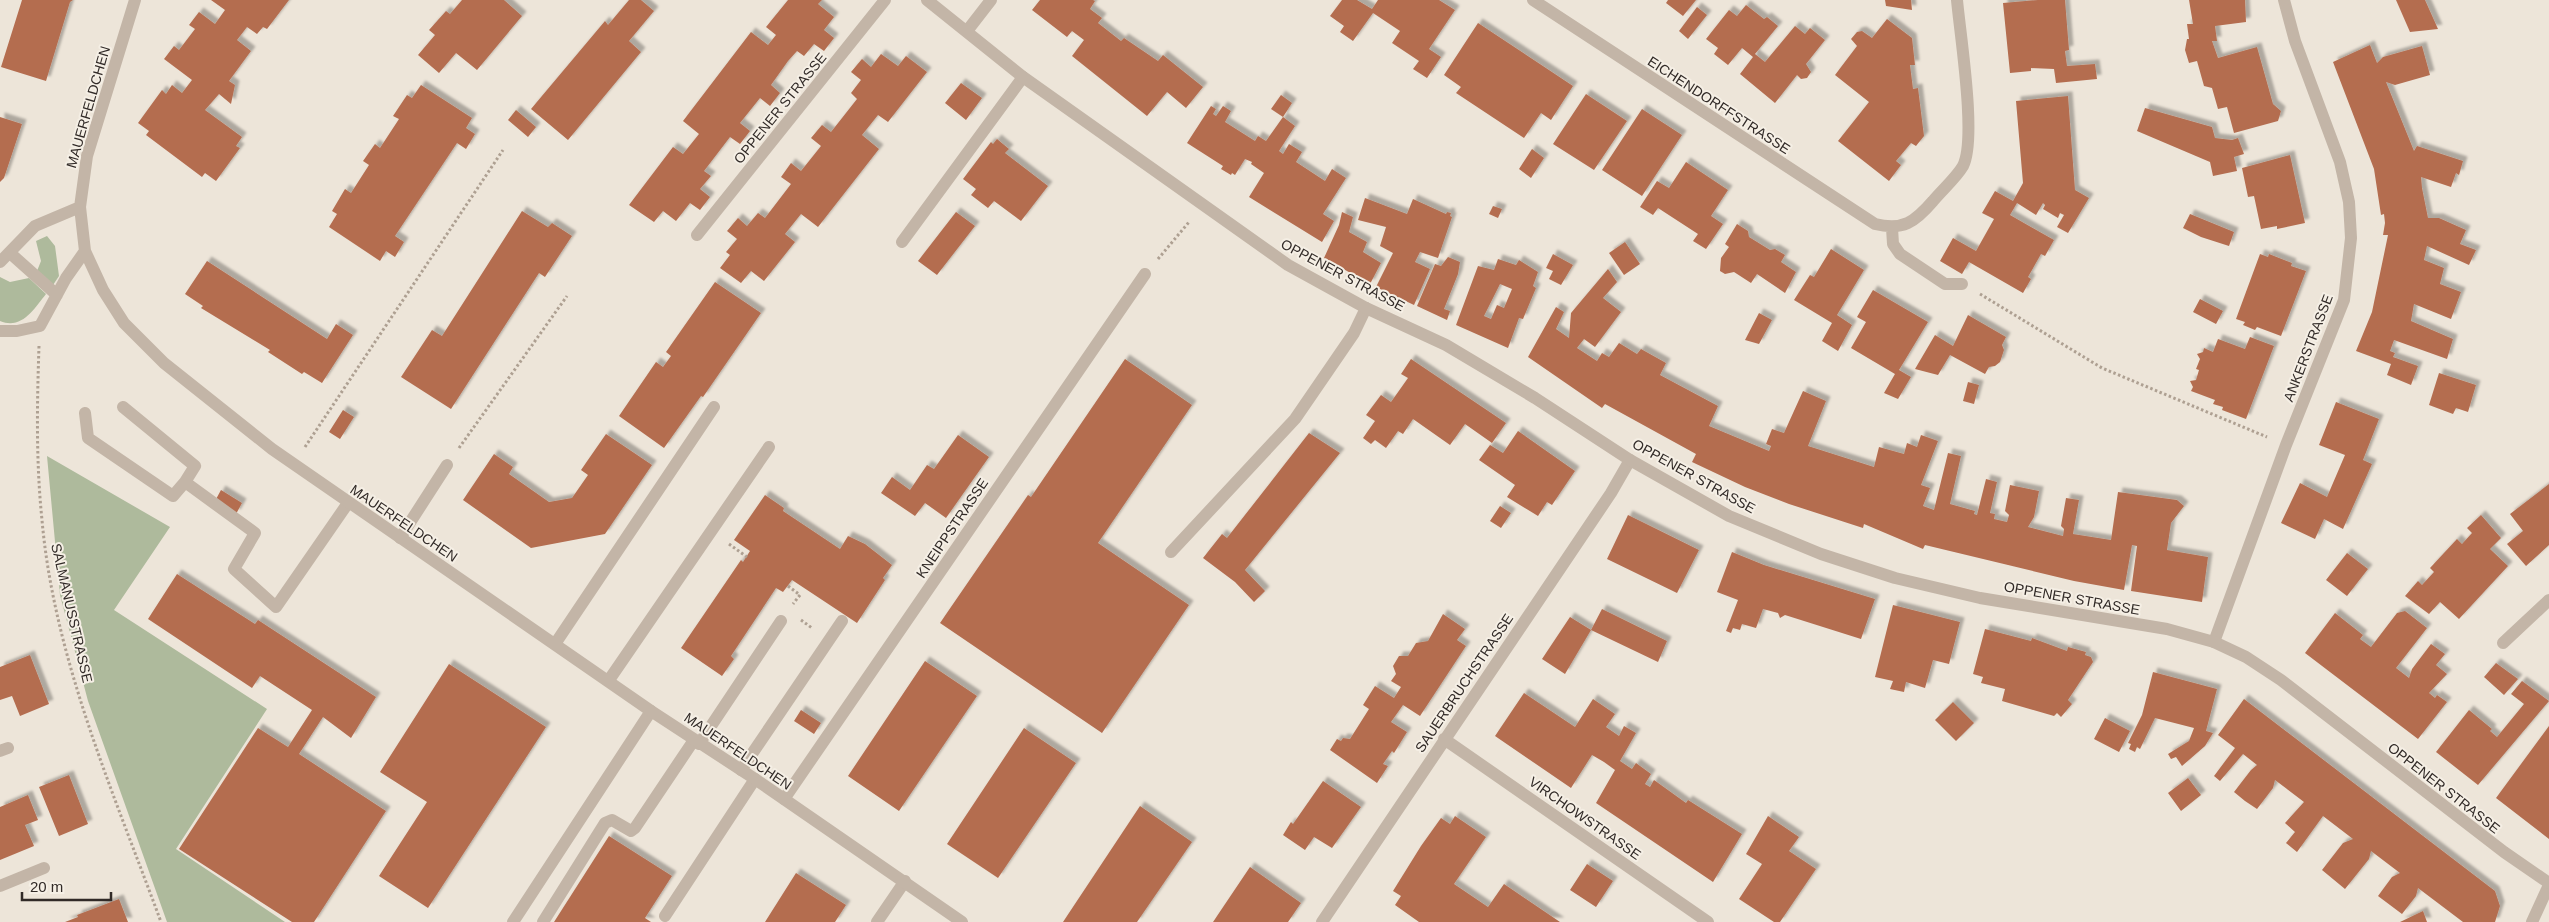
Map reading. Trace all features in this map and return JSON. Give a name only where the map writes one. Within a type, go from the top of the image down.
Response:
[{"type":"street","name":"MAUERFELDCHEN","points":[[136,0],[87,156],[80,207],[85,251],[103,290],[124,323],[164,364],[293,464],[609,680],[651,711],[742,770],[905,881],[962,922]]},
{"type":"street","name":"OPPENER STRASSE","points":[[697,235],[885,0]]},
{"type":"street","name":"OPPENER STRASSE","points":[[927,0],[1023,76],[1288,266],[1366,308],[1446,345],[1535,398],[1630,460],[1729,516],[1821,554],[1886,575],[1980,598],[2167,629],[2214,642],[2246,657],[2281,680],[2504,852],[2549,884]]},
{"type":"street","points":[[967,31],[991,0]]},
{"type":"street","name":"EICHENDORFFSTRASSE","points":[[1533,0],[1875,224],[1892,228]]},
{"type":"street","points":[[1957,0],[1970,134],[1963,166],[1922,213],[1911,222],[1892,228],[1893,244],[1900,254],[1945,284],[1962,284]]},
{"type":"street","name":"ANKERSTRASSE","points":[[2214,642],[2286,445],[2344,300],[2351,238],[2349,202],[2340,162],[2295,41],[2284,0]]},
{"type":"street","points":[[902,242],[1023,76]]},
{"type":"street","points":[[0,262],[35,226],[80,207]]},
{"type":"street","points":[[0,331],[17,331],[40,326],[56,295],[85,251]]},
{"type":"street","points":[[10,252],[56,295]]},
{"type":"street","name":"KNEIPPSTRASSE","points":[[784,799],[1145,274]]},
{"type":"street","points":[[1171,552],[1295,419],[1354,333],[1366,308]]},
{"type":"street","points":[[85,413],[88,438],[174,496],[195,466],[123,406]]},
{"type":"street","points":[[555,644],[714,407]]},
{"type":"street","points":[[609,680],[768,447]]},
{"type":"street","name":"SAUERBRUCHSTRASSE","points":[[1322,922],[1444,738],[1611,493],[1630,460]]},
{"type":"street","points":[[400,538],[446,465]]},
{"type":"street","points":[[185,482],[255,534],[234,569],[276,607],[348,503]]},
{"type":"street","points":[[2503,644],[2549,600]]},
{"type":"street","points":[[543,922],[605,823],[612,820],[631,831],[635,828],[781,621]]},
{"type":"street","points":[[742,770],[842,621]]},
{"type":"street","points":[[513,922],[651,711]]},
{"type":"street","name":"VIRCHOWSTRASSE","points":[[1444,738],[1708,922]]},
{"type":"street","points":[[665,916],[755,779]]},
{"type":"street","points":[[0,886],[44,868]]},
{"type":"street","points":[[877,922],[905,881]]},
{"type":"street","points":[[2532,922],[2549,884]]},
{"type":"path","points":[[293,464],[503,150]]},
{"type":"path","points":[[1145,274],[1202,205]]},
{"type":"path","points":[[1962,284],[2102,368],[2286,445]]},
{"type":"path","points":[[446,465],[567,296]]},
{"type":"path","name":"SALMANUSSTRASSE","points":[[40,326],[36,421],[42,521],[53,588],[75,681],[161,922]]},
{"type":"path","points":[[794,616],[829,640]]},
{"type":"green space","points":[[47,236],[55,246],[59,276],[53,285],[37,271],[41,261],[36,241]]},
{"type":"green space","points":[[0,277],[10,282],[29,278],[46,294],[32,312],[21,320],[15,323],[0,321]]},
{"type":"green space","points":[[47,456],[170,527],[114,610],[267,709],[176,849],[285,922],[167,922],[88,701],[60,595]]},
{"type":"building","points":[[22,0],[73,0],[70,2],[46,81],[1,67]]},
{"type":"building","points":[[211,0],[289,0],[267,29],[263,27],[257,34],[247,27],[237,40],[251,51],[229,81],[235,85],[231,104],[219,94],[205,110],[242,137],[236,146],[240,148],[216,181],[205,173],[202,177],[146,135],[149,131],[138,123],[162,90],[166,94],[172,85],[182,93],[192,80],[164,59],[174,46],[179,50],[195,29],[189,25],[199,12],[215,24],[225,10]]},
{"type":"building","points":[[462,0],[504,0],[522,16],[477,70],[456,53],[439,73],[418,55],[435,35],[429,30],[446,11],[450,14]]},
{"type":"building","points":[[629,0],[641,0],[654,11],[629,41],[641,52],[568,140],[531,109],[605,21],[608,25]]},
{"type":"building","points":[[788,0],[822,0],[818,4],[834,17],[824,30],[834,38],[824,51],[814,44],[804,56],[797,51],[788,61],[771,85],[780,93],[770,106],[760,98],[740,123],[750,131],[740,144],[730,137],[704,171],[711,176],[700,189],[710,197],[700,210],[690,203],[676,221],[663,211],[654,222],[629,205],[673,147],[683,154],[699,134],[683,121],[751,32],[768,45],[776,35],[766,27]]},
{"type":"building","points":[[1040,0],[1095,1],[1090,9],[1102,18],[1098,23],[1121,41],[1124,38],[1158,61],[1163,55],[1203,87],[1186,108],[1167,92],[1147,116],[1072,56],[1084,40],[1072,31],[1067,37],[1032,10]]},
{"type":"building","points":[[1342,0],[1357,0],[1372,9],[1378,0],[1439,0],[1455,10],[1429,49],[1441,57],[1427,78],[1413,69],[1419,61],[1392,43],[1400,31],[1373,13],[1353,41],[1340,32],[1344,26],[1330,16]]},
{"type":"building","points":[[1668,0],[1696,0],[1683,16],[1666,3]]},
{"type":"building","points":[[1885,0],[1911,0],[1912,10],[1886,6]]},
{"type":"building","points":[[2065,0],[2069,50],[2065,51],[2067,66],[2095,64],[2097,79],[2056,83],[2054,69],[2031,68],[2031,71],[2010,73],[2003,3]]},
{"type":"building","points":[[2189,0],[2245,0],[2246,22],[2215,26],[2217,41],[2212,41],[2218,58],[2257,47],[2273,104],[2281,111],[2278,121],[2234,133],[2227,107],[2218,109],[2212,88],[2204,86],[2197,61],[2189,63],[2185,50],[2187,39],[2189,39],[2187,24],[2193,24]]},
{"type":"building","points":[[2396,0],[2425,0],[2438,29],[2410,32]]},
{"type":"building","points":[[1746,5],[1764,19],[1767,17],[1778,26],[1755,54],[1765,62],[1795,26],[1805,34],[1810,28],[1825,40],[1806,64],[1811,72],[1807,78],[1801,79],[1797,75],[1775,103],[1740,74],[1753,57],[1742,48],[1728,65],[1714,54],[1718,48],[1706,39],[1729,10],[1737,16]]},
{"type":"building","points":[[1697,7],[1707,15],[1688,39],[1679,31]]},
{"type":"building","points":[[1887,19],[1912,38],[1915,65],[1910,65],[1913,89],[1918,88],[1924,136],[1916,146],[1911,143],[1896,161],[1901,165],[1889,181],[1838,141],[1869,102],[1835,75],[1857,46],[1851,39],[1857,32],[1862,31],[1872,38]]},
{"type":"building","points":[[1478,23],[1573,86],[1551,120],[1541,113],[1524,138],[1456,93],[1461,87],[1444,75]]},
{"type":"building","points":[[2370,45],[2377,63],[2383,57],[2422,46],[2430,75],[2395,85],[2386,82],[2414,151],[2417,146],[2463,161],[2459,175],[2456,173],[2451,187],[2421,177],[2422,188],[2428,218],[2439,218],[2466,230],[2460,244],[2476,250],[2469,265],[2427,246],[2424,260],[2444,268],[2440,284],[2461,292],[2451,319],[2414,304],[2411,321],[2453,339],[2447,359],[2394,340],[2390,351],[2395,353],[2393,357],[2418,366],[2411,385],[2387,375],[2391,364],[2356,351],[2372,312],[2388,235],[2383,235],[2384,214],[2381,215],[2374,169],[2333,62]]},
{"type":"building","points":[[881,54],[898,66],[906,56],[927,72],[888,122],[878,115],[862,135],[879,149],[818,227],[801,214],[785,234],[795,242],[764,281],[751,271],[741,283],[720,268],[730,255],[726,252],[737,239],[727,231],[738,218],[747,226],[758,213],[765,218],[791,184],[781,177],[791,163],[801,171],[821,146],[811,138],[822,125],[831,132],[857,99],[851,93],[861,80],[851,72],[862,59],[871,67]]},
{"type":"building","points":[[961,83],[982,98],[966,120],[945,103]]},
{"type":"building","points":[[421,85],[472,118],[466,128],[475,134],[466,149],[457,143],[395,236],[404,242],[395,257],[386,251],[380,261],[329,227],[337,214],[332,211],[345,189],[351,193],[369,165],[363,161],[375,144],[380,148],[399,119],[393,116],[407,95],[412,98]]},
{"type":"building","points":[[1586,94],[1627,121],[1594,170],[1553,144]]},
{"type":"building","points":[[1281,95],[1292,103],[1283,117],[1271,109]]},
{"type":"building","points":[[2068,96],[2075,190],[2089,198],[2068,233],[2057,227],[2064,215],[2060,213],[2058,218],[2043,209],[2045,205],[2043,203],[2036,215],[2017,203],[2010,215],[2054,240],[2045,256],[2041,254],[2028,277],[2031,279],[2023,293],[1969,262],[1962,274],[1940,261],[1953,238],[1976,251],[1994,219],[1982,213],[1995,191],[2013,201],[2023,183],[2016,101]]},
{"type":"building","points":[[1211,106],[1216,109],[1213,114],[1216,116],[1223,106],[1231,111],[1225,122],[1255,141],[1258,136],[1266,141],[1283,117],[1295,126],[1279,151],[1283,154],[1289,144],[1302,152],[1296,162],[1325,181],[1332,169],[1346,178],[1323,214],[1334,221],[1322,242],[1249,197],[1264,173],[1251,164],[1252,162],[1245,159],[1235,175],[1232,173],[1231,175],[1221,169],[1223,166],[1187,143]]},
{"type":"building","points":[[2145,108],[2212,127],[2215,138],[2232,140],[2238,138],[2244,154],[2234,157],[2237,171],[2213,176],[2210,162],[2137,131]]},
{"type":"building","points":[[1642,109],[1682,135],[1642,196],[1602,170]]},
{"type":"building","points":[[516,110],[536,127],[528,137],[508,120]]},
{"type":"building","points":[[0,117],[22,124],[4,178],[0,182]]},
{"type":"building","points":[[997,139],[1009,149],[1005,153],[1048,186],[1021,221],[994,201],[988,208],[971,195],[976,189],[963,179],[991,142],[993,144]]},
{"type":"building","points":[[1532,149],[1544,158],[1531,178],[1519,169]]},
{"type":"building","points":[[2290,155],[2305,223],[2277,229],[2277,226],[2261,229],[2254,196],[2248,197],[2242,168]]},
{"type":"building","points":[[1686,162],[1728,190],[1711,216],[1723,224],[1706,249],[1693,241],[1698,234],[1658,208],[1653,215],[1640,207],[1657,181],[1669,188]]},
{"type":"building","points":[[1365,198],[1407,214],[1413,199],[1446,214],[1447,212],[1451,213],[1450,216],[1452,217],[1438,258],[1420,252],[1415,262],[1430,269],[1414,305],[1376,287],[1393,253],[1380,246],[1386,227],[1358,220]]},
{"type":"building","points":[[1493,206],[1502,209],[1498,218],[1489,214]]},
{"type":"building","points":[[522,211],[548,227],[552,223],[572,236],[545,277],[539,273],[451,409],[401,377],[432,330],[442,336]]},
{"type":"building","points":[[956,212],[975,226],[937,275],[918,261]]},
{"type":"building","points":[[1342,212],[1353,217],[1349,232],[1367,242],[1363,252],[1381,263],[1370,284],[1324,258],[1339,225]]},
{"type":"building","points":[[2190,214],[2234,232],[2229,246],[2201,237],[2183,228]]},
{"type":"building","points":[[1737,224],[1748,231],[1749,237],[1770,250],[1775,249],[1785,255],[1781,262],[1796,272],[1785,293],[1757,274],[1751,283],[1734,272],[1725,274],[1720,271],[1721,258],[1729,247],[1725,244]]},
{"type":"building","points":[[1625,242],[1640,264],[1624,275],[1609,253]]},
{"type":"building","points":[[1831,249],[1864,270],[1837,315],[1852,325],[1838,351],[1822,341],[1832,323],[1794,300],[1810,275],[1814,277]]},
{"type":"building","points":[[1553,254],[1573,265],[1561,285],[1549,279],[1553,271],[1546,268]]},
{"type":"building","points":[[2260,254],[2268,257],[2269,254],[2292,263],[2291,266],[2306,271],[2281,336],[2257,327],[2255,330],[2243,325],[2245,322],[2236,319]]},
{"type":"building","points":[[1448,257],[1460,262],[1458,274],[1444,309],[1450,311],[1447,320],[1417,306],[1435,264],[1441,266]]},
{"type":"building","points":[[1498,259],[1516,265],[1519,260],[1538,272],[1533,286],[1536,288],[1523,319],[1519,318],[1508,348],[1456,325],[1478,266],[1494,270]],"holes":[[[1500,284],[1512,289],[1504,308],[1497,305],[1491,319],[1484,316]]]},
{"type":"building","points":[[207,261],[327,339],[336,324],[353,335],[322,383],[304,372],[302,374],[268,352],[270,350],[201,308],[203,306],[185,294]]},
{"type":"building","points":[[1608,269],[1617,282],[1603,298],[1621,312],[1595,347],[1584,339],[1577,348],[1597,361],[1602,353],[1609,357],[1619,343],[1637,354],[1641,349],[1666,363],[1660,375],[1718,406],[1709,426],[1769,451],[1771,446],[1766,444],[1772,429],[1784,433],[1803,391],[1826,401],[1808,446],[1874,467],[1879,447],[1904,454],[1907,443],[1917,447],[1921,435],[1938,441],[1921,485],[1930,488],[1923,506],[1934,510],[1948,453],[1961,456],[1950,504],[1975,511],[1974,514],[1977,515],[1986,479],[1997,482],[1990,513],[1995,514],[1994,519],[2007,522],[2009,515],[2005,511],[2010,485],[2039,491],[2034,517],[2028,527],[2063,536],[2064,529],[2061,526],[2066,498],[2079,500],[2073,534],[2111,540],[2118,492],[2177,500],[2184,506],[2171,523],[2167,550],[2208,557],[2202,602],[2131,591],[2137,546],[2132,545],[2124,590],[2074,581],[1925,545],[1923,549],[1864,524],[1863,528],[1789,504],[1745,487],[1692,462],[1696,454],[1605,404],[1602,408],[1528,357],[1556,307],[1564,312],[1556,329],[1569,338],[1571,313]]},
{"type":"building","points":[[715,282],[761,313],[703,397],[701,396],[664,448],[619,416],[656,362],[663,367],[671,356],[666,352]]},
{"type":"building","points":[[1873,290],[1928,322],[1899,370],[1911,377],[1898,399],[1884,393],[1895,374],[1851,348],[1866,322],[1857,317]]},
{"type":"building","points":[[2200,299],[2223,311],[2216,324],[2193,312]]},
{"type":"building","points":[[1759,313],[1772,320],[1759,344],[1745,340]]},
{"type":"building","points":[[1968,315],[2006,337],[2002,345],[2004,350],[2000,362],[1995,366],[1989,367],[1985,374],[1950,355],[1938,375],[1915,369],[1935,335],[1953,346]]},
{"type":"building","points":[[2250,337],[2274,346],[2246,419],[2222,410],[2223,407],[2213,404],[2215,400],[2191,391],[2193,387],[2190,381],[2196,380],[2199,370],[2196,369],[2200,359],[2197,354],[2203,352],[2204,348],[2213,352],[2218,339],[2245,349]]},
{"type":"building","points":[[1125,359],[1192,405],[1098,543],[1189,605],[1102,733],[940,623],[1028,495],[1031,497]]},
{"type":"building","points":[[1411,359],[1506,423],[1492,443],[1465,424],[1450,445],[1413,419],[1403,434],[1398,431],[1386,448],[1375,440],[1371,444],[1363,438],[1375,421],[1366,415],[1381,395],[1391,402],[1408,378],[1401,374]]},
{"type":"building","points":[[2439,373],[2476,385],[2468,412],[2456,408],[2453,414],[2429,405]]},
{"type":"building","points":[[1968,382],[1979,385],[1974,404],[1963,401]]},
{"type":"building","points":[[2336,402],[2379,419],[2363,460],[2372,464],[2343,529],[2324,519],[2315,539],[2281,523],[2300,483],[2327,497],[2345,455],[2319,445]]},
{"type":"building","points":[[343,410],[354,417],[340,439],[329,432]]},
{"type":"building","points":[[1518,431],[1575,471],[1552,505],[1547,502],[1538,516],[1507,497],[1515,485],[1479,460],[1490,445],[1503,453]]},
{"type":"building","points":[[1309,433],[1340,453],[1245,570],[1265,591],[1254,602],[1235,582],[1203,558],[1222,534],[1227,538]]},
{"type":"building","points":[[606,434],[652,465],[605,534],[531,548],[463,500],[494,454],[513,467],[509,474],[549,502],[572,498],[588,475],[581,470]]},
{"type":"building","points":[[958,435],[989,457],[946,518],[925,503],[915,516],[881,493],[892,477],[910,490],[927,465],[934,469]]},
{"type":"building","points":[[2549,484],[2549,545],[2526,566],[2507,544],[2523,531],[2510,514]]},
{"type":"building","points":[[221,490],[242,503],[236,514],[215,501]]},
{"type":"building","points":[[765,495],[784,508],[783,511],[840,549],[848,536],[865,544],[892,565],[883,578],[885,580],[857,623],[792,580],[783,592],[776,588],[731,656],[734,659],[722,676],[681,648],[741,560],[743,562],[750,551],[734,540]]},
{"type":"building","points":[[1500,506],[1511,513],[1501,528],[1490,521]]},
{"type":"building","points":[[1628,515],[1699,550],[1677,593],[1607,559]]},
{"type":"building","points":[[2481,515],[2501,538],[2490,549],[2508,566],[2459,619],[2440,602],[2429,614],[2405,596],[2418,581],[2422,585],[2434,572],[2430,568],[2457,539],[2462,544],[2472,533],[2467,528]]},
{"type":"building","points":[[1732,552],[1764,565],[1875,599],[1861,639],[1785,615],[1780,618],[1778,613],[1763,609],[1756,628],[1742,624],[1740,630],[1733,628],[1731,633],[1726,631],[1738,600],[1717,592]]},
{"type":"building","points":[[2347,553],[2368,569],[2347,596],[2326,580]]},
{"type":"building","points":[[177,574],[255,624],[258,620],[376,697],[351,738],[323,717],[299,754],[386,811],[314,922],[292,922],[179,849],[258,728],[288,747],[312,710],[260,676],[252,688],[148,619]]},
{"type":"building","points":[[1893,605],[1960,622],[1949,664],[1933,660],[1925,688],[1906,682],[1904,692],[1890,689],[1893,681],[1875,677]]},
{"type":"building","points":[[1602,609],[1667,641],[1658,662],[1591,630]]},
{"type":"building","points":[[2405,611],[2427,628],[2396,668],[2409,678],[2412,669],[2431,644],[2445,654],[2436,665],[2447,674],[2429,693],[2435,698],[2437,695],[2447,702],[2418,739],[2305,653],[2335,613],[2363,635],[2360,639],[2371,647],[2397,613]]},
{"type":"building","points":[[1443,614],[1465,629],[1457,640],[1466,646],[1420,716],[1403,705],[1391,722],[1407,732],[1394,753],[1392,751],[1383,764],[1388,766],[1377,783],[1330,750],[1337,739],[1341,741],[1343,738],[1350,739],[1369,709],[1363,705],[1375,686],[1394,698],[1401,687],[1391,681],[1396,674],[1393,666],[1399,656],[1408,656],[1416,643],[1428,641]]},
{"type":"building","points":[[1570,617],[1591,630],[1565,674],[1542,659]]},
{"type":"building","points":[[1985,629],[2031,641],[2032,638],[2067,651],[2068,647],[2086,652],[2085,655],[2091,657],[2093,662],[2068,700],[2072,704],[2061,717],[2057,713],[2054,716],[2002,701],[2005,689],[1981,683],[1983,677],[1973,674]]},
{"type":"building","points":[[30,655],[49,704],[20,716],[12,696],[0,700],[0,667]]},
{"type":"building","points":[[925,661],[977,696],[899,811],[848,776]]},
{"type":"building","points":[[2496,663],[2518,679],[2504,695],[2484,677]]},
{"type":"building","points":[[449,664],[546,727],[428,908],[379,876],[427,802],[380,772]]},
{"type":"building","points":[[2153,672],[2217,689],[2206,731],[2213,733],[2205,746],[2182,766],[2176,757],[2171,759],[2168,754],[2189,741],[2194,728],[2155,718],[2140,749],[2137,747],[2135,752],[2129,749],[2131,744],[2128,743],[2142,715]]},
{"type":"building","points":[[2522,681],[2549,701],[2478,785],[2436,752],[2469,710],[2492,729],[2490,731],[2497,737],[2524,704],[2511,694]]},
{"type":"building","points":[[1524,693],[1575,727],[1593,699],[1615,714],[1606,727],[1619,736],[1624,726],[1636,733],[1620,761],[1632,769],[1636,763],[1651,774],[1645,784],[1650,787],[1654,780],[1686,803],[1688,800],[1742,834],[1713,882],[1596,803],[1615,770],[1604,762],[1592,755],[1571,788],[1495,736]]},
{"type":"building","points":[[2244,699],[2495,891],[2500,906],[2495,922],[2463,922],[2418,888],[2416,896],[2402,914],[2378,896],[2392,877],[2400,873],[2371,851],[2369,859],[2345,889],[2322,870],[2343,843],[2353,839],[2323,816],[2297,852],[2286,843],[2295,832],[2285,823],[2304,802],[2275,780],[2273,788],[2257,809],[2245,801],[2234,792],[2257,765],[2243,754],[2220,781],[2214,776],[2235,748],[2218,735]]},
{"type":"building","points":[[1953,702],[1974,723],[1956,741],[1935,720]]},
{"type":"building","points":[[801,710],[821,723],[814,734],[794,721]]},
{"type":"building","points":[[2105,718],[2130,731],[2119,752],[2094,739]]},
{"type":"building","points":[[2549,726],[2549,839],[2496,798]]},
{"type":"building","points":[[1024,728],[1076,763],[998,878],[947,844]]},
{"type":"building","points":[[69,775],[88,824],[59,836],[39,787]]},
{"type":"building","points":[[2188,778],[2201,795],[2181,811],[2168,793]]},
{"type":"building","points":[[1323,781],[1361,807],[1332,848],[1314,837],[1305,850],[1283,835]]},
{"type":"building","points":[[28,795],[38,820],[25,825],[34,846],[0,860],[0,807]]},
{"type":"building","points":[[1140,806],[1192,842],[1137,922],[1063,922]]},
{"type":"building","points":[[1455,816],[1486,837],[1454,884],[1488,907],[1504,884],[1560,922],[1419,922],[1395,905],[1401,896],[1393,891],[1421,846],[1441,818],[1450,824]]},
{"type":"building","points":[[1768,816],[1799,837],[1789,851],[1816,869],[1780,922],[1774,922],[1739,899],[1762,864],[1746,854]]},
{"type":"building","points":[[609,836],[672,876],[645,918],[651,922],[554,922]]},
{"type":"building","points":[[1587,864],[1613,881],[1596,907],[1570,890]]},
{"type":"building","points":[[1250,867],[1301,903],[1288,922],[1213,922]]},
{"type":"building","points":[[796,873],[846,905],[835,922],[765,922]]},
{"type":"building","points":[[119,899],[128,922],[65,922],[78,917],[77,915]]},
{"type":"building","points":[[2423,911],[2427,922],[2400,922]]}]
